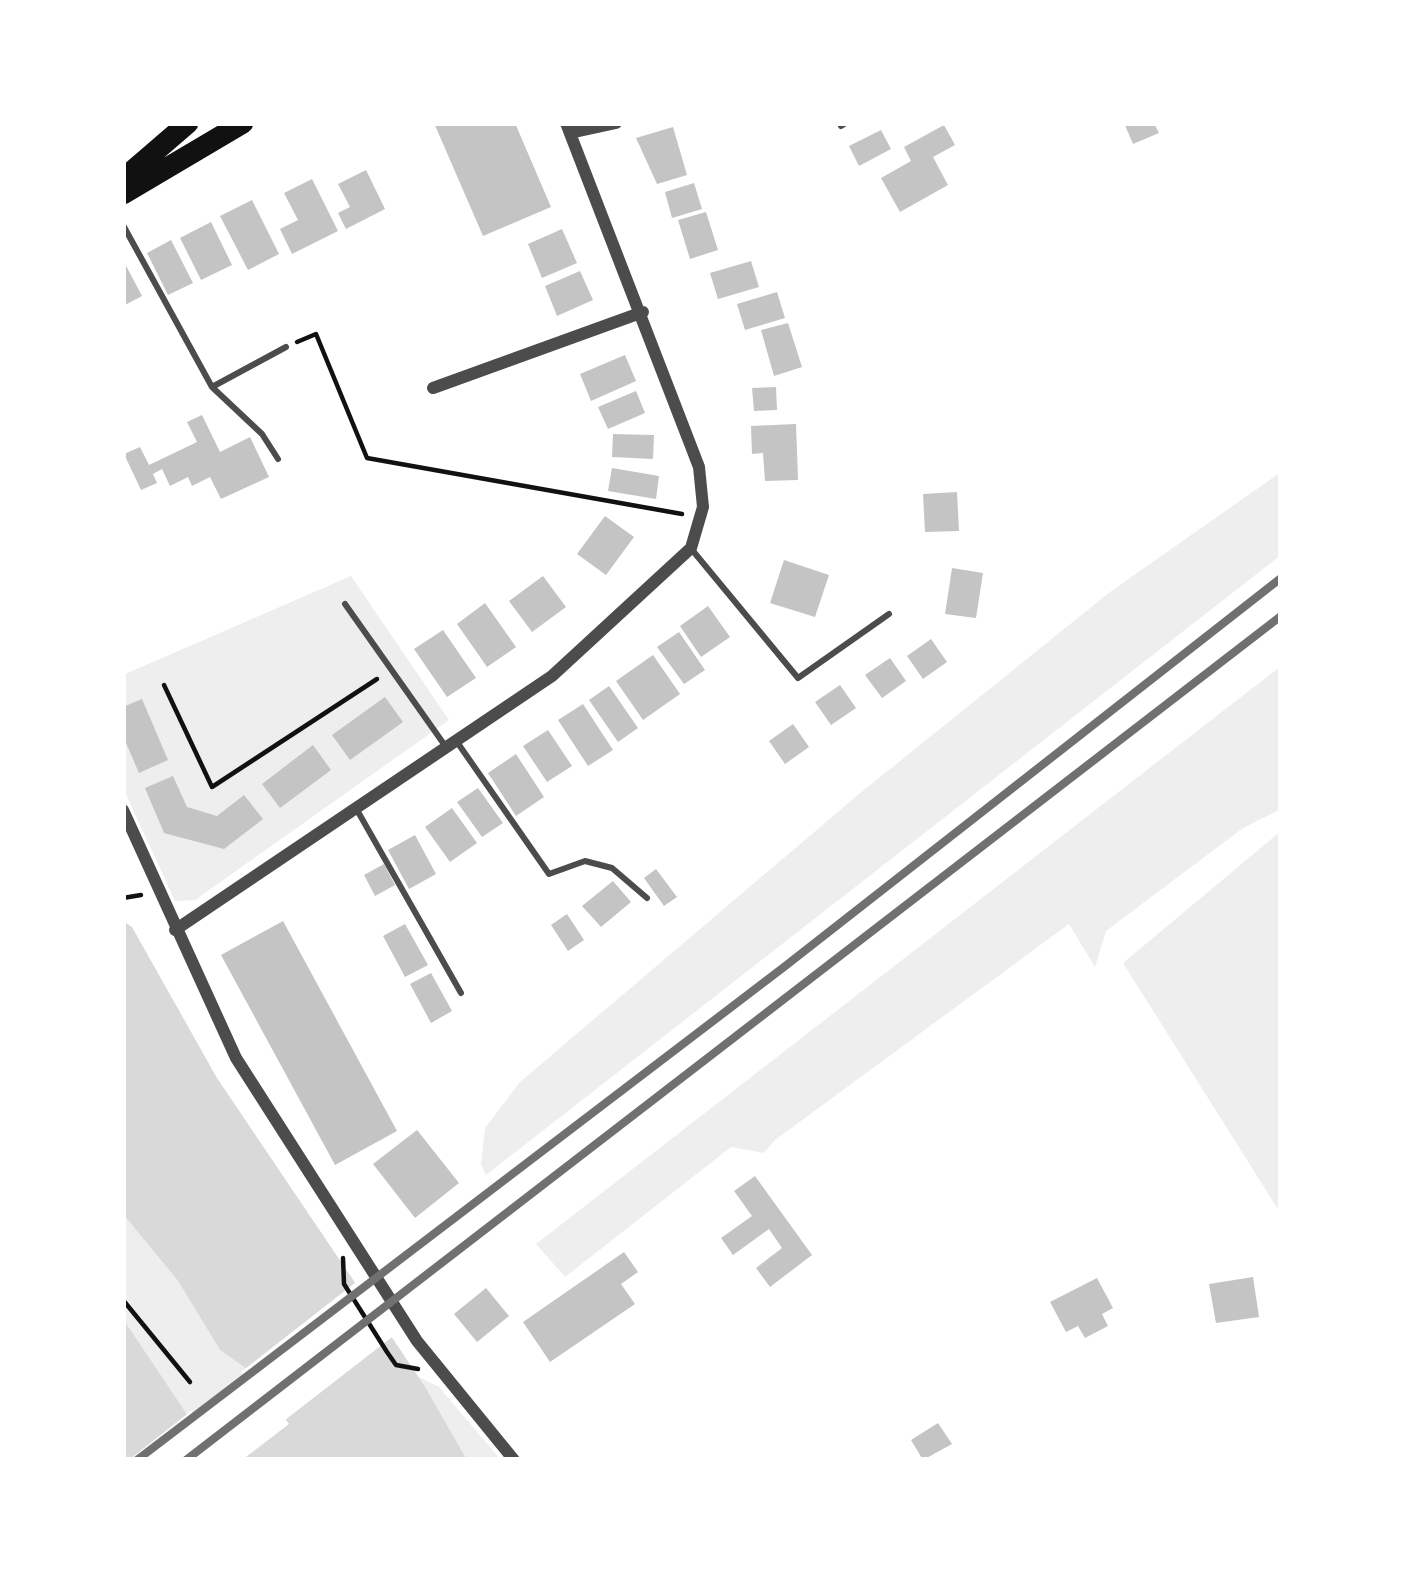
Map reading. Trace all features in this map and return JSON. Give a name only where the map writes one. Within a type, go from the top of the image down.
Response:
[{"type":"main road","points":[[125,177],[188,123]]},
{"type":"main road","points":[[125,177],[243,123]]},
{"type":"street","points":[[175,930],[553,676],[691,548],[703,507],[699,467],[643,312],[568,128],[616,123]]},
{"type":"street","points":[[433,388],[643,312]]},
{"type":"street","points":[[123,810],[236,1058],[442,1373],[514,1460]]},
{"type":"lane","points":[[123,225],[212,387],[262,434],[278,459]]},
{"type":"lane","points":[[212,387],[286,347]]},
{"type":"lane","points":[[691,548],[798,677],[890,614]]},
{"type":"lane","points":[[345,604],[549,874],[585,861],[612,868],[647,898]]},
{"type":"lane","points":[[357,810],[461,993]]},
{"type":"path","points":[[286,347],[316,334],[367,458],[678,515],[703,507]]},
{"type":"path","points":[[164,686],[212,787],[392,670]]},
{"type":"path","points":[[342,1222],[344,1284],[395,1365],[442,1373]]},
{"type":"path","points":[[124,1304],[190,1382]]},
{"type":"shaded area","points":[[1281,472],[1281,555],[486,1175],[481,1164],[485,1128],[520,1082],[859,794],[1110,592]]},
{"type":"shaded area","points":[[351,576],[449,720],[195,900],[175,901],[123,788],[123,675]]},
{"type":"shaded area","points":[[1281,666],[1281,809],[1243,828],[1106,931],[1095,967],[1069,924],[775,1140],[764,1153],[731,1147],[565,1277],[536,1244]]},
{"type":"shaded area","points":[[1281,831],[1281,1214],[1123,963]]},
{"type":"shaded area","points":[[123,921],[132,927],[217,1078],[424,1385],[467,1460],[242,1460],[289,1424],[251,1372],[220,1350],[178,1281],[123,1214]]},
{"type":"shaded area","points":[[123,1214],[178,1281],[220,1350],[251,1372],[190,1419],[123,1325]]},
{"type":"shaded area","points":[[123,1319],[190,1419],[227,1460],[123,1460]]},
{"type":"shaded area","points":[[419,1377],[439,1387],[501,1460],[467,1460]]},
{"type":"pier","points":[[360,1279],[396,1334],[236,1458],[281,1423],[241,1372]]},
{"type":"pier","points":[[191,1411],[233,1460],[129,1460]]},
{"type":"building","points":[[434,123],[515,123],[551,207],[483,236]]},
{"type":"building","points":[[1124,123],[1154,123],[1159,133],[1133,144]]},
{"type":"building","points":[[944,125],[955,145],[933,157],[948,185],[900,212],[881,178],[911,161],[904,147]]},
{"type":"building","points":[[673,127],[687,175],[657,184],[636,138]]},
{"type":"building","points":[[881,130],[891,149],[859,166],[849,146]]},
{"type":"building","points":[[366,170],[385,209],[346,229],[338,213],[350,207],[338,184]]},
{"type":"building","points":[[312,179],[338,231],[292,254],[280,229],[298,220],[284,193]]},
{"type":"building","points":[[694,183],[702,209],[672,218],[665,192]]},
{"type":"building","points":[[252,200],[279,254],[248,270],[220,216]]},
{"type":"building","points":[[706,212],[718,250],[690,259],[678,220]]},
{"type":"building","points":[[211,222],[232,265],[201,280],[180,238]]},
{"type":"building","points":[[562,229],[577,263],[542,278],[528,244]]},
{"type":"building","points":[[171,240],[193,283],[168,295],[147,253]]},
{"type":"building","points":[[123,260],[142,296],[123,306]]},
{"type":"building","points":[[751,261],[759,287],[718,299],[710,273]]},
{"type":"building","points":[[580,271],[593,300],[557,316],[545,286]]},
{"type":"building","points":[[777,292],[785,318],[745,330],[737,304]]},
{"type":"building","points":[[788,323],[802,367],[774,376],[761,330]]},
{"type":"building","points":[[625,355],[636,381],[591,401],[580,374]]},
{"type":"building","points":[[776,387],[777,410],[754,411],[752,388]]},
{"type":"building","points":[[636,391],[645,413],[608,429],[598,407]]},
{"type":"building","points":[[202,415],[220,452],[250,437],[269,477],[221,499],[210,477],[192,486],[188,477],[170,486],[162,469],[153,474],[157,483],[141,490],[124,454],[140,447],[149,465],[197,442],[187,422]]},
{"type":"building","points":[[796,424],[798,480],[765,481],[763,453],[752,454],[751,426]]},
{"type":"building","points":[[613,434],[654,435],[653,459],[612,457]]},
{"type":"building","points":[[612,468],[659,476],[656,499],[608,491]]},
{"type":"building","points":[[957,492],[959,531],[925,532],[923,494]]},
{"type":"building","points":[[605,516],[634,537],[606,575],[577,554]]},
{"type":"building","points":[[784,560],[829,575],[815,617],[770,603]]},
{"type":"building","points":[[952,568],[983,573],[976,618],[945,614]]},
{"type":"building","points":[[543,576],[566,607],[532,632],[509,601]]},
{"type":"building","points":[[485,603],[516,647],[487,667],[457,624]]},
{"type":"building","points":[[708,606],[730,637],[701,657],[680,626]]},
{"type":"building","points":[[443,630],[476,678],[447,697],[414,649]]},
{"type":"building","points":[[679,632],[705,670],[684,684],[657,647]]},
{"type":"building","points":[[931,639],[947,662],[923,679],[907,656]]},
{"type":"building","points":[[653,655],[680,694],[643,720],[616,681]]},
{"type":"building","points":[[890,658],[906,681],[882,698],[865,675]]},
{"type":"building","points":[[840,685],[856,708],[831,725],[815,702]]},
{"type":"building","points":[[609,686],[638,728],[618,742],[589,700]]},
{"type":"building","points":[[385,697],[403,722],[350,760],[332,735]]},
{"type":"building","points":[[142,699],[168,760],[139,773],[123,736],[123,707]]},
{"type":"building","points":[[583,704],[613,750],[588,766],[558,720]]},
{"type":"building","points":[[793,724],[809,747],[785,764],[769,741]]},
{"type":"building","points":[[548,730],[572,766],[547,782],[523,746]]},
{"type":"building","points":[[313,745],[331,770],[280,808],[262,784]]},
{"type":"building","points":[[516,754],[544,797],[516,816],[488,773]]},
{"type":"building","points":[[173,776],[187,807],[217,816],[244,795],[263,819],[224,849],[164,833],[145,788]]},
{"type":"building","points":[[478,788],[503,823],[482,837],[457,802]]},
{"type":"building","points":[[452,808],[477,843],[450,862],[425,827]]},
{"type":"building","points":[[415,835],[436,874],[409,889],[388,850]]},
{"type":"building","points":[[384,864],[395,885],[375,896],[364,875]]},
{"type":"building","points":[[656,869],[677,897],[664,906],[644,878]]},
{"type":"building","points":[[613,881],[631,902],[601,927],[582,906]]},
{"type":"building","points":[[567,914],[584,940],[568,951],[551,925]]},
{"type":"building","points":[[283,921],[397,1131],[335,1165],[221,955]]},
{"type":"building","points":[[405,924],[428,965],[405,977],[383,936]]},
{"type":"building","points":[[431,973],[452,1011],[431,1023],[410,984]]},
{"type":"building","points":[[417,1130],[459,1183],[415,1218],[373,1164]]},
{"type":"building","points":[[755,1176],[812,1255],[770,1287],[756,1268],[782,1248],[769,1229],[733,1255],[721,1238],[752,1216],[734,1191]]},
{"type":"building","points":[[624,1252],[638,1272],[621,1284],[635,1304],[550,1362],[523,1322]]},
{"type":"building","points":[[1253,1277],[1259,1317],[1216,1323],[1209,1284]]},
{"type":"building","points":[[1097,1278],[1113,1308],[1102,1314],[1108,1326],[1085,1338],[1078,1326],[1066,1332],[1050,1302]]},
{"type":"building","points":[[486,1288],[509,1316],[477,1342],[454,1314]]},
{"type":"building","points":[[938,1423],[952,1444],[923,1460],[911,1440]]},
{"type":"railway","points":[[137,1460],[784,967],[1281,578]]},
{"type":"railway","points":[[186,1460],[1281,616]]}]
